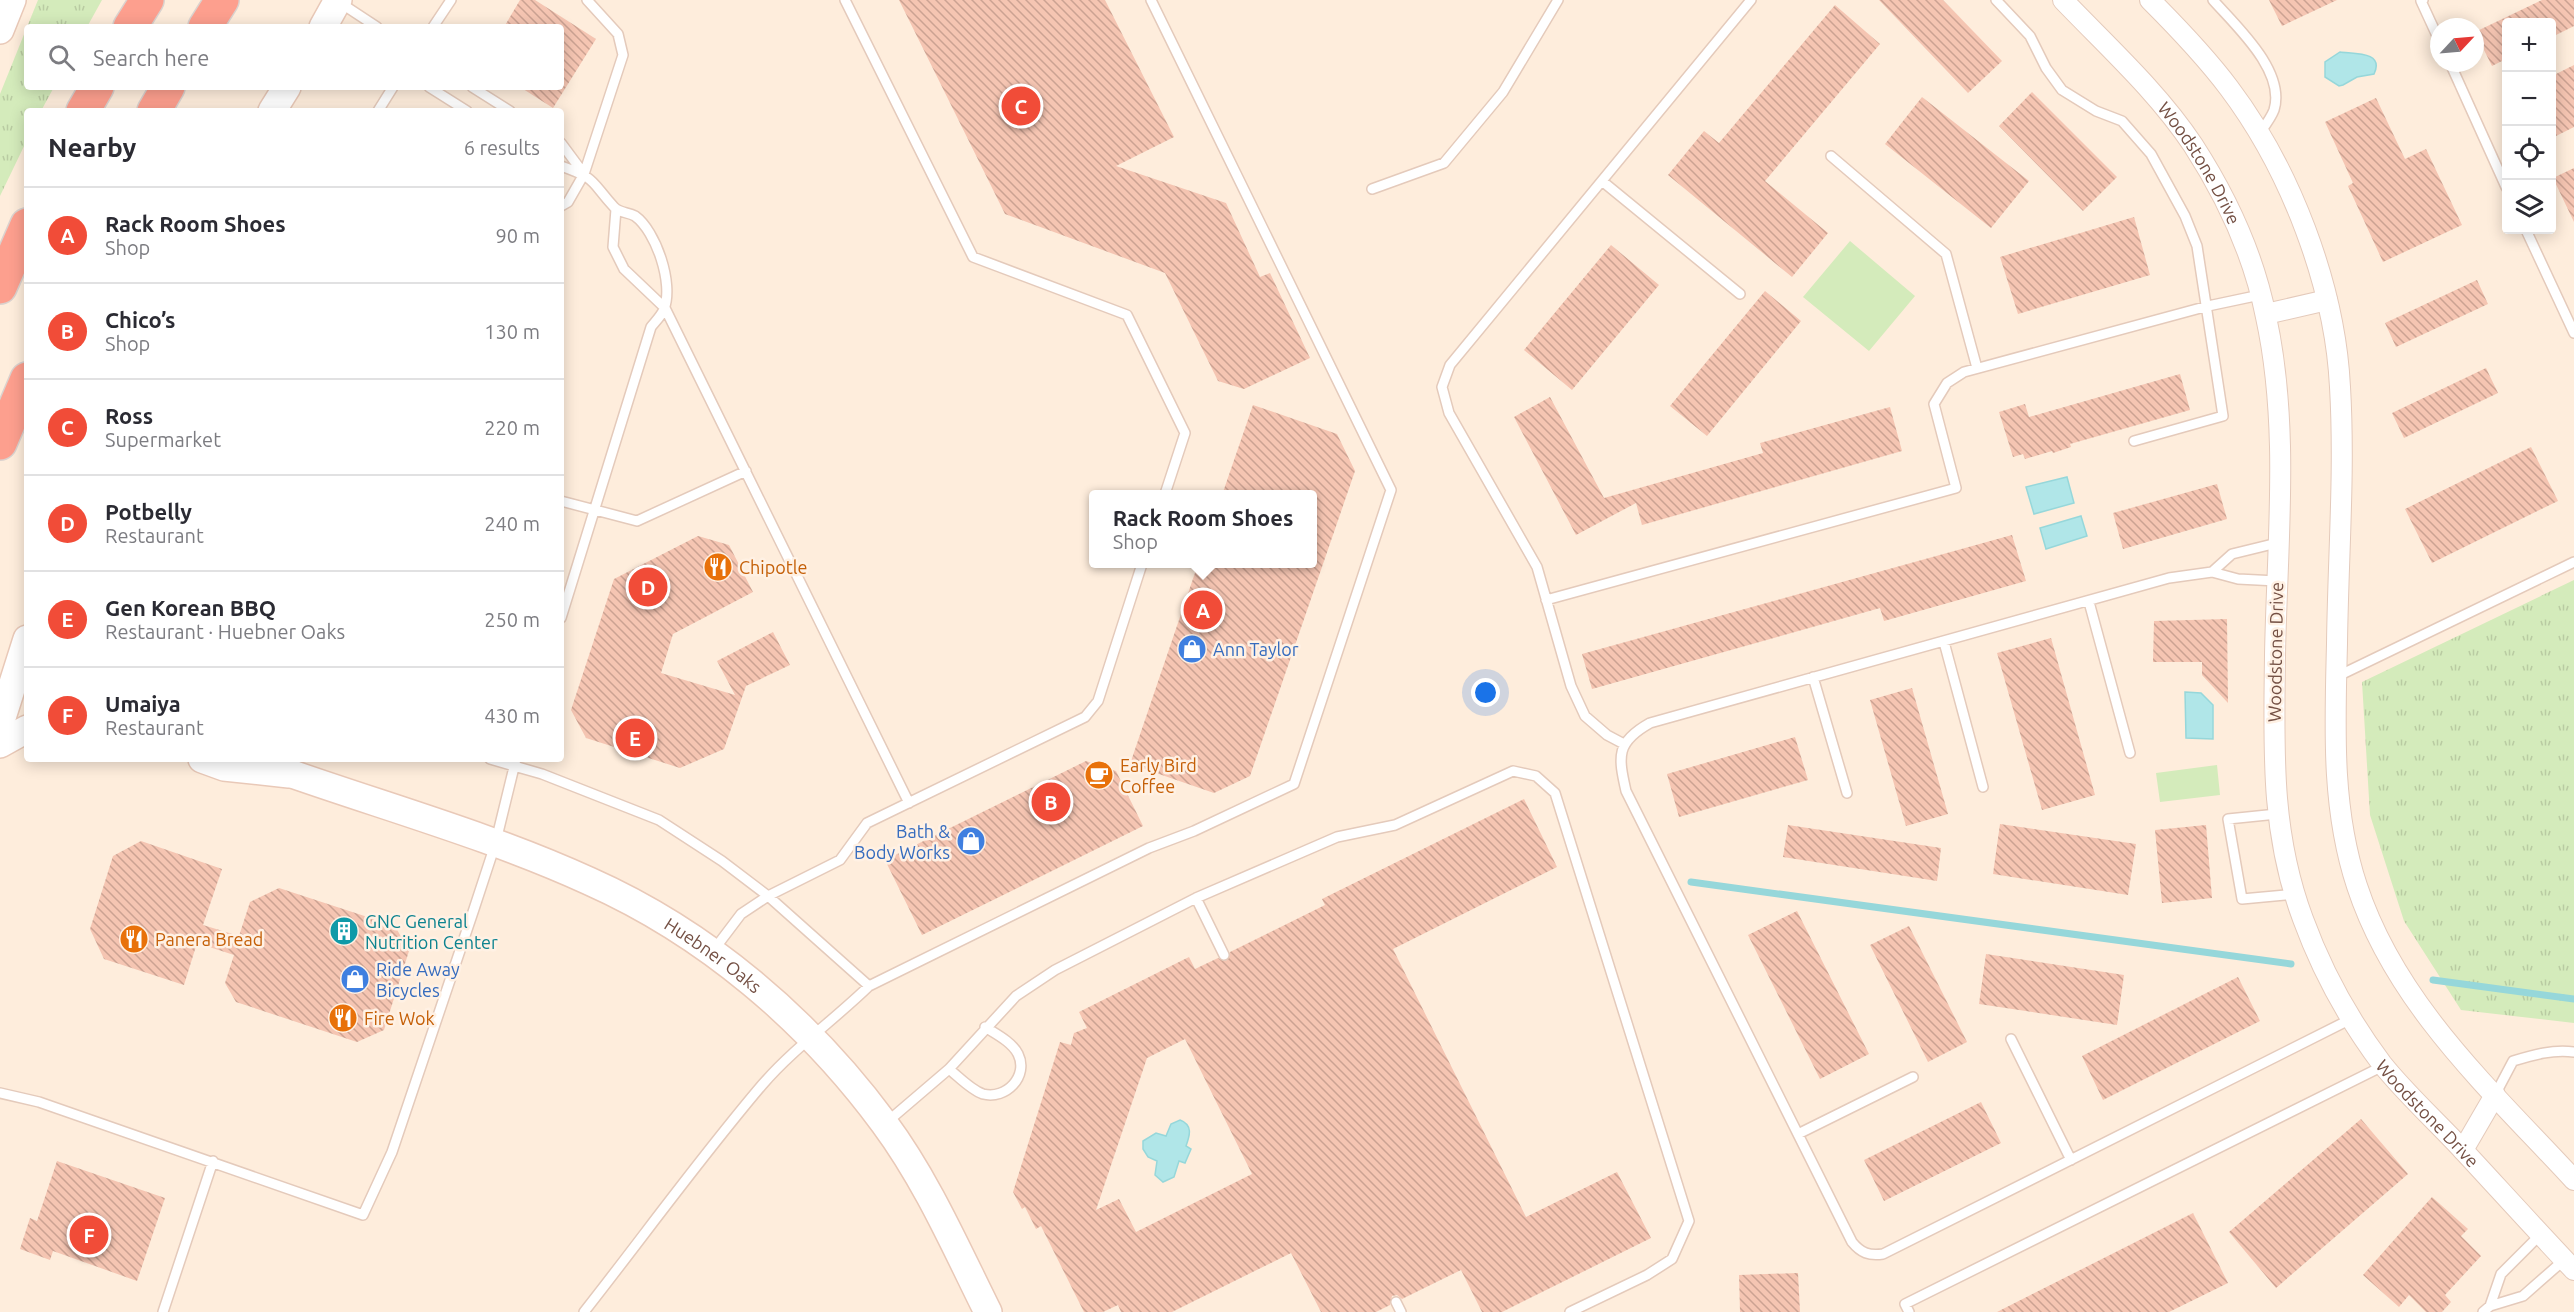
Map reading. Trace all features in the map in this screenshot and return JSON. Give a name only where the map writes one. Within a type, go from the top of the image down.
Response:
[{"type":"highway","points":[[132,24],[147,0]]},
{"type":"highway","points":[[207,24],[222,0]]},
{"type":"highway","points":[[85,108],[95,90]]},
{"type":"highway","points":[[156,108],[166,90]]},
{"type":"highway","points":[[0,287],[24,232]]},
{"type":"highway","points":[[0,443],[24,386]]},
{"type":"street","points":[[0,30],[12,0]]},
{"type":"street","name":"Woodstone Drive","points":[[2062,0],[2165,108],[2192,144],[2226,203],[2248,256],[2263,304],[2274,360],[2279,435],[2273,774],[2285,861],[2322,967],[2351,1019],[2384,1066],[2569,1265]]},
{"type":"street","points":[[2150,0],[2200,52],[2231,91],[2259,134],[2312,249],[2327,300],[2340,385],[2335,747],[2344,843],[2368,916],[2407,990],[2436,1029],[2495,1095],[2570,1169]]},
{"type":"street","points":[[274,108],[285,90]]},
{"type":"street","points":[[2263,304],[2327,300]]},
{"type":"street","points":[[0,724],[24,648]]},
{"type":"street","points":[[0,744],[24,731]]},
{"type":"street","name":"Huebner Oaks","points":[[210,762],[224,767],[296,775]]},
{"type":"street","name":"Huebner Oaks","points":[[273,762],[296,775],[495,844],[590,881],[658,916],[712,952],[782,1008],[810,1035],[885,1124],[927,1189],[988,1312]]},
{"type":"street","points":[[2463,1150],[2495,1095]]},
{"type":"lane","points":[[435,24],[451,0]]},
{"type":"lane","points":[[564,204],[568,202],[584,174],[623,55],[618,34],[587,0]]},
{"type":"lane","points":[[845,0],[973,257],[1127,315],[1185,433],[1167,490]]},
{"type":"lane","points":[[584,1312],[763,1085],[810,1035],[836,1018],[869,986],[1149,848],[1194,831],[1294,784],[1391,490],[1151,0]]},
{"type":"lane","points":[[1372,189],[1444,163],[1503,92],[1558,0]]},
{"type":"lane","points":[[1624,744],[1607,735],[1585,716],[1571,687],[1537,567],[1449,413],[1442,387],[1450,364],[1751,0]]},
{"type":"lane","points":[[1996,0],[2030,36],[2046,68],[2062,90],[2096,111],[2122,121],[2151,154],[2185,216],[2197,246],[2208,306],[2223,416],[2134,441]]},
{"type":"lane","points":[[2213,0],[2264,60],[2274,83],[2274,109],[2259,134]]},
{"type":"lane","points":[[2423,0],[2421,1],[2430,20]]},
{"type":"lane","points":[[331,15],[366,24]]},
{"type":"lane","points":[[2454,72],[2503,180]]},
{"type":"lane","points":[[380,108],[391,90]]},
{"type":"lane","points":[[434,90],[462,108]]},
{"type":"lane","points":[[477,90],[505,108]]},
{"type":"lane","points":[[564,147],[584,174]]},
{"type":"lane","points":[[1831,156],[1946,254],[1977,368]]},
{"type":"lane","points":[[564,167],[584,174],[597,183],[616,209],[635,217],[659,249],[667,279],[665,308],[651,327],[564,609]]},
{"type":"lane","points":[[1602,181],[1740,294]]},
{"type":"lane","points":[[616,209],[613,247],[620,262],[649,296],[665,308],[909,803]]},
{"type":"lane","points":[[2528,234],[2574,333]]},
{"type":"lane","points":[[1546,600],[1956,488],[1934,404],[1947,383],[1964,372],[2208,306],[2263,304]]},
{"type":"lane","points":[[564,502],[595,512],[638,521],[746,471]]},
{"type":"lane","points":[[2212,572],[2232,554],[2277,543]]},
{"type":"lane","points":[[2336,677],[2574,562]]},
{"type":"lane","points":[[712,952],[741,914],[768,896],[840,860],[867,823],[1085,717],[1098,701],[1141,568]]},
{"type":"lane","points":[[2277,581],[2238,579],[2212,572],[2169,578],[1650,723],[1636,731],[1624,744],[1620,763],[1626,791],[1852,1242],[1859,1251],[1872,1256],[1883,1254],[2351,1019]]},
{"type":"lane","points":[[2089,602],[2130,753]]},
{"type":"lane","points":[[1944,642],[1983,787]]},
{"type":"lane","points":[[1813,678],[1847,794]]},
{"type":"lane","points":[[0,1093],[39,1102],[363,1215],[392,1152],[495,844],[515,763],[659,820],[722,861],[768,896],[869,986]]},
{"type":"lane","points":[[885,1124],[949,1069],[985,1027],[1016,996],[1055,970],[1196,898],[1337,837],[1395,825],[1513,771],[1536,776],[1555,793],[1689,1221],[1672,1259],[1647,1275],[1570,1312]]},
{"type":"lane","points":[[2277,814],[2228,819],[2242,899],[2295,894]]},
{"type":"lane","points":[[1196,898],[1224,955]]},
{"type":"lane","points":[[949,1069],[981,1093],[991,1095],[1010,1089],[1017,1081],[1020,1061],[1017,1052],[985,1027]]},
{"type":"lane","points":[[2011,1039],[2071,1160]]},
{"type":"lane","points":[[2495,1095],[2513,1061],[2533,1054],[2562,1050],[2574,1052]]},
{"type":"lane","points":[[1909,1312],[1905,1304],[2384,1066]]},
{"type":"lane","points":[[1798,1134],[1913,1077]]},
{"type":"lane","points":[[163,1312],[213,1161]]},
{"type":"lane","points":[[2486,1309],[2501,1274],[2540,1235]]},
{"type":"lane","points":[[2486,1309],[2523,1296],[2569,1265]]},
{"type":"lane","points":[[1396,1302],[1401,1312]]},
{"type":"green space","points":[[38,0],[102,0],[89,24],[28,24]]},
{"type":"green space","points":[[24,34],[24,90],[52,90],[43,108],[24,108],[24,146],[0,196],[0,94]]},
{"type":"green space","points":[[1850,241],[1915,296],[1869,351],[1803,297]]},
{"type":"green space","points":[[2574,580],[2574,1023],[2461,1010],[2404,921],[2370,815],[2362,682]]},
{"type":"green space","points":[[2217,765],[2220,795],[2160,802],[2156,773]]},
{"type":"water","points":[[2340,52],[2372,57],[2376,67],[2374,74],[2357,77],[2339,86],[2325,77],[2325,62]]},
{"type":"water","points":[[2067,477],[2074,503],[2034,514],[2026,487]]},
{"type":"water","points":[[2081,516],[2087,536],[2046,549],[2040,528]]},
{"type":"water","points":[[2185,692],[2201,693],[2213,705],[2213,739],[2186,738]]},
{"type":"water","points":[[1180,1120],[1189,1128],[1186,1146],[1191,1149],[1185,1163],[1179,1161],[1174,1177],[1163,1182],[1155,1175],[1157,1161],[1148,1157],[1143,1149],[1143,1141],[1156,1133],[1166,1136],[1171,1124]]},
{"type":"building","points":[[520,0],[535,0],[596,39],[553,108],[525,90],[564,90],[564,24],[506,24]]},
{"type":"building","points":[[899,0],[1105,0],[1174,137],[1116,166],[1226,203],[1260,277],[1270,273],[1310,358],[1244,389],[1218,381],[1165,273],[1005,214]]},
{"type":"building","points":[[1879,0],[1943,0],[2002,61],[1968,93]]},
{"type":"building","points":[[2269,0],[2337,0],[2282,26]]},
{"type":"building","points":[[2542,0],[2574,0],[2574,26],[2556,35],[2556,18],[2504,18]]},
{"type":"building","points":[[1835,5],[1880,44],[1765,181],[1828,233],[1792,277],[1668,175],[1704,131],[1719,143]]},
{"type":"building","points":[[2502,19],[2502,61],[2492,66],[2484,50],[2484,28]]},
{"type":"building","points":[[2574,65],[2574,127],[2556,136],[2556,126],[2556,74]]},
{"type":"building","points":[[2032,92],[2117,177],[2083,211],[1999,126]]},
{"type":"building","points":[[1922,97],[2029,181],[1991,228],[1885,144]]},
{"type":"building","points":[[2376,98],[2405,159],[2426,149],[2462,225],[2383,262],[2348,186],[2353,183],[2325,122]]},
{"type":"building","points":[[2574,168],[2574,222],[2556,184],[2556,177]]},
{"type":"building","points":[[2134,217],[2150,275],[2018,314],[2000,257]]},
{"type":"building","points":[[1611,245],[1659,285],[1572,390],[1524,350]]},
{"type":"building","points":[[2477,280],[2488,304],[2396,347],[2385,323]]},
{"type":"building","points":[[1765,291],[1801,321],[1707,436],[1670,406]]},
{"type":"building","points":[[2486,368],[2498,393],[2404,438],[2392,413]]},
{"type":"building","points":[[2180,374],[2190,410],[2070,444],[2071,447],[2053,453],[2052,451],[2025,459],[2023,454],[2013,457],[1999,412],[2025,404],[2029,417]]},
{"type":"building","points":[[1550,397],[1604,498],[1763,453],[1760,443],[1890,407],[1902,451],[1642,525],[1636,503],[1576,535],[1514,417]]},
{"type":"building","points":[[1253,405],[1337,434],[1355,471],[1250,776],[1214,793],[1130,764],[1197,568],[1317,568],[1317,490],[1224,490]]},
{"type":"building","points":[[2531,447],[2558,501],[2432,563],[2405,509]]},
{"type":"building","points":[[2217,484],[2227,519],[2123,549],[2113,513]]},
{"type":"building","points":[[2012,535],[2026,581],[1884,621],[1880,608],[1592,689],[1582,654]]},
{"type":"building","points":[[698,536],[729,545],[753,592],[673,634],[661,673],[735,695],[717,661],[773,632],[790,665],[746,686],[724,749],[680,768],[586,738],[571,710],[614,579]]},
{"type":"building","points":[[2227,619],[2228,703],[2202,675],[2202,662],[2153,662],[2154,621]]},
{"type":"building","points":[[2051,638],[2095,795],[2042,810],[1997,653]]},
{"type":"building","points":[[1912,688],[1948,814],[1906,826],[1870,700]]},
{"type":"building","points":[[1795,737],[1808,780],[1679,817],[1667,774]]},
{"type":"building","points":[[1086,761],[1116,771],[1143,826],[922,935],[885,860]]},
{"type":"building","points":[[1524,799],[1557,867],[1393,949],[1526,1217],[1617,1172],[1651,1238],[1502,1312],[1482,1312],[1461,1270],[1402,1299],[1397,1295],[1392,1296],[1390,1305],[1376,1312],[1321,1312],[1291,1253],[1172,1312],[1121,1312],[1118,1305],[1103,1312],[1084,1312],[1041,1226],[1036,1229],[1025,1207],[1022,1209],[1013,1192],[1060,1042],[1071,1045],[1074,1033],[1087,1028],[1079,1012],[1189,957],[1195,969],[1218,958],[1226,961],[1230,952],[1325,905],[1322,899]],"holes":[[[1185,1039],[1252,1174],[1136,1232],[1119,1199],[1096,1210],[1147,1058]]]},
{"type":"building","points":[[2000,824],[2136,844],[2128,895],[1993,874]]},
{"type":"building","points":[[1788,825],[1941,848],[1937,881],[1783,857]]},
{"type":"building","points":[[2206,825],[2212,898],[2162,903],[2155,830]]},
{"type":"building","points":[[141,841],[222,869],[203,925],[239,936],[250,902],[279,888],[395,926],[409,951],[384,1030],[357,1042],[236,1002],[225,983],[234,955],[197,943],[184,985],[104,959],[90,929],[113,856]]},
{"type":"building","points":[[1797,911],[1869,1054],[1820,1079],[1748,935]]},
{"type":"building","points":[[1909,926],[1967,1042],[1928,1062],[1870,945]]},
{"type":"building","points":[[1986,954],[2124,975],[2117,1025],[1979,1004]]},
{"type":"building","points":[[2238,977],[2260,1021],[2103,1100],[2082,1056]]},
{"type":"building","points":[[1981,1102],[2001,1143],[1884,1201],[1864,1160]]},
{"type":"building","points":[[2361,1119],[2408,1174],[2276,1288],[2229,1232]]},
{"type":"building","points":[[57,1161],[165,1198],[137,1281],[53,1251],[50,1260],[20,1249],[30,1218],[37,1221]]},
{"type":"building","points":[[2432,1197],[2468,1229],[2461,1236],[2481,1256],[2445,1295],[2451,1302],[2442,1312],[2426,1312],[2409,1295],[2399,1307],[2363,1275]]},
{"type":"building","points":[[2193,1213],[2228,1283],[2169,1312],[1997,1312]]},
{"type":"building","points":[[1798,1273],[1800,1312],[1740,1312],[1739,1275]]},
{"type":"waterway","points":[[1691,882],[2291,964]]},
{"type":"waterway","points":[[2433,980],[2574,999]]},
{"type":"place","name":"Ross","points":[[1021,106]]},
{"type":"place","name":"Chipotle","points":[[718,567]]},
{"type":"place","name":"Potbelly","points":[[648,587]]},
{"type":"place","name":"Rack Room Shoes","points":[[1203,610]]},
{"type":"place","name":"Ann Taylor","points":[[1192,649]]},
{"type":"place","name":"Gen Korean BBQ","points":[[635,738]]},
{"type":"place","name":"Early Bird Coffee","points":[[1099,775]]},
{"type":"place","name":"Chico’s","points":[[1051,802]]},
{"type":"place","name":"Bath & Body Works","points":[[971,841]]},
{"type":"place","name":"GNC General Nutrition Center","points":[[344,931]]},
{"type":"place","name":"Panera Bread","points":[[134,939]]},
{"type":"place","name":"Ride Away Bicycles","points":[[355,979]]},
{"type":"place","name":"Fire Wok","points":[[343,1018]]},
{"type":"place","name":"Umaiya","points":[[89,1235]]}]
